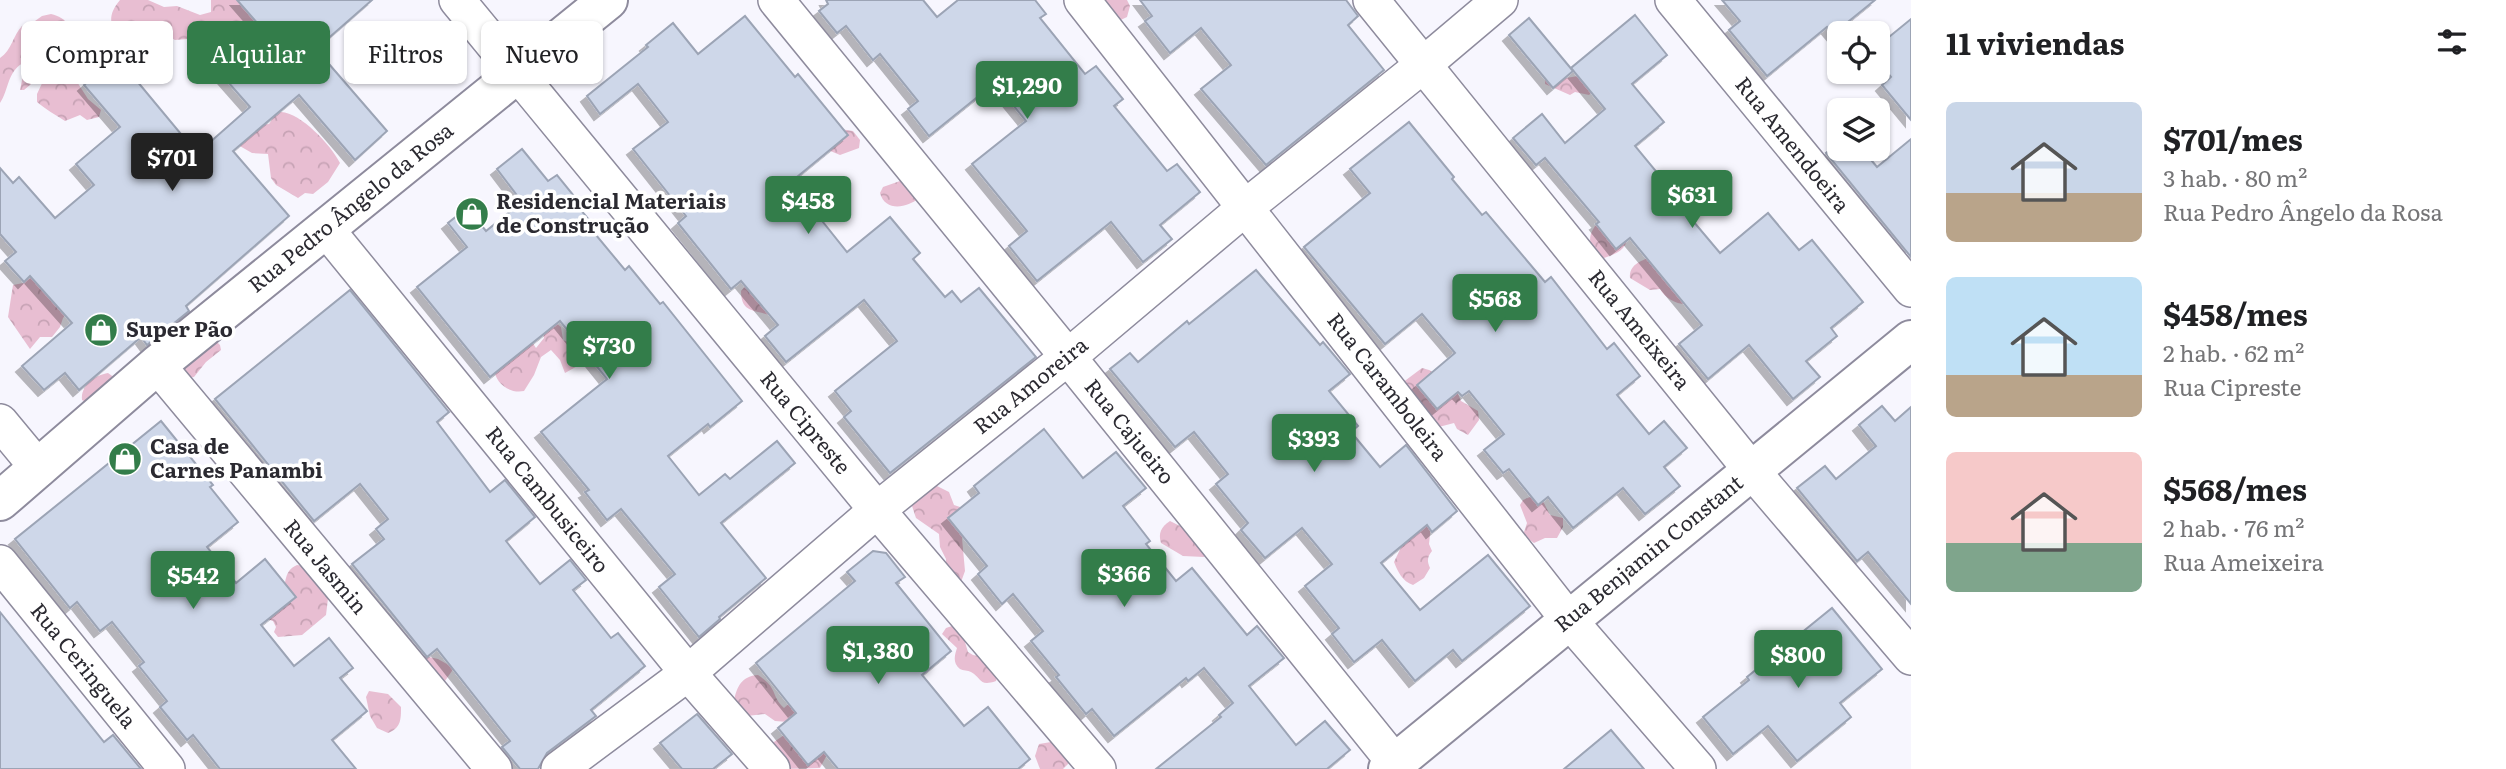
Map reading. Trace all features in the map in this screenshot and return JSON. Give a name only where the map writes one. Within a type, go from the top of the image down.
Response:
[{"type":"main road","name":"Rua Pedro Ângelo da Rosa","points":[[582,21],[608,0]]},
{"type":"main road","name":"Rua Pedro Ângelo da Rosa","points":[[0,501],[157,365],[504,84]]},
{"type":"main road","name":"Rua Benjamin Constant","points":[[1394,767],[1568,619],[1911,340]]},
{"type":"street","name":"Rua Cipreste","points":[[457,0],[481,30]]},
{"type":"street","name":"Rua Cajueiro","points":[[776,0],[1068,357],[1394,767]]},
{"type":"street","name":"Rua Caramboleira","points":[[1082,0],[1568,619],[1698,769]]},
{"type":"street","name":"Rua Ameixeira","points":[[1371,0],[1752,471],[1911,657]]},
{"type":"street","name":"Rua Amoreira","points":[[559,769],[688,673],[877,510],[1068,357],[1246,207],[1500,0]]},
{"type":"street","name":"Rua Amendoeira","points":[[1673,0],[1911,289]]},
{"type":"street","name":"Rua Cipreste","points":[[524,84],[877,510],[1098,769]]},
{"type":"street","name":"Rua Cambusiceiro","points":[[326,229],[688,673],[772,769]]},
{"type":"street","name":"Rua Jasmin","points":[[157,365],[494,769]]},
{"type":"street","points":[[0,422],[39,469]]},
{"type":"street","name":"Rua Ceringuela","points":[[0,564],[167,769]]},
{"type":"green space","points":[[120,0],[148,0],[164,7],[177,6],[200,15],[211,12],[211,0],[288,0],[275,21],[187,21],[187,39],[175,40],[173,21],[111,21],[114,9]]},
{"type":"green space","points":[[1084,0],[1127,0],[1130,6],[1127,17],[1110,25]]},
{"type":"green space","points":[[51,14],[65,21],[35,21]]},
{"type":"green space","points":[[21,27],[21,65],[11,76],[0,103],[0,58]]},
{"type":"green space","points":[[1556,70],[1566,78],[1578,76],[1593,91],[1589,95],[1575,92],[1570,95],[1545,84],[1545,72]]},
{"type":"green space","points":[[21,84],[31,84],[24,90],[20,90]]},
{"type":"green space","points":[[42,84],[78,84],[88,99],[101,110],[99,117],[87,120],[80,115],[65,121],[37,102]]},
{"type":"green space","points":[[281,112],[297,118],[315,131],[340,163],[328,182],[313,194],[305,193],[298,198],[276,185],[271,178],[268,154],[252,153],[238,145],[261,125],[269,124]]},
{"type":"green space","points":[[834,128],[853,131],[860,140],[859,148],[840,155],[828,150]]},
{"type":"green space","points":[[900,181],[912,183],[919,198],[903,206],[891,206],[880,193],[883,187]]},
{"type":"green space","points":[[1601,220],[1629,232],[1621,250],[1604,258],[1598,255],[1590,241],[1593,230]]},
{"type":"green space","points":[[1651,257],[1687,304],[1675,302],[1660,289],[1650,290],[1630,278],[1633,267]]},
{"type":"green space","points":[[33,276],[67,313],[52,337],[40,337],[30,349],[8,317],[13,285],[23,283]]},
{"type":"green space","points":[[749,282],[777,320],[745,306],[741,291]]},
{"type":"green space","points":[[556,323],[561,327],[563,340],[575,347],[583,358],[581,364],[565,373],[560,360],[551,350],[541,357],[524,391],[513,391],[500,383],[494,368],[532,342],[536,348],[544,338],[543,332]]},
{"type":"green space","points":[[215,340],[221,350],[206,362],[194,377],[183,379],[179,362]]},
{"type":"green space","points":[[1422,368],[1446,380],[1456,389],[1461,401],[1478,411],[1479,420],[1468,435],[1457,429],[1454,423],[1435,428],[1402,383]]},
{"type":"green space","points":[[108,373],[115,378],[86,402],[82,400],[83,390],[89,382]]},
{"type":"green space","points":[[931,483],[949,492],[954,505],[966,509],[972,530],[962,538],[965,571],[961,582],[946,565],[939,534],[916,518],[910,500]]},
{"type":"green space","points":[[1530,497],[1542,499],[1550,515],[1563,518],[1563,527],[1557,538],[1545,538],[1534,543],[1523,535],[1527,523],[1520,505]]},
{"type":"green space","points":[[1170,521],[1210,546],[1204,557],[1183,556],[1161,543],[1161,530]]},
{"type":"green space","points":[[1424,524],[1431,525],[1429,544],[1432,551],[1428,559],[1430,568],[1424,578],[1413,585],[1403,579],[1394,562],[1405,539]]},
{"type":"green space","points":[[297,565],[304,566],[330,582],[326,615],[302,635],[278,637],[274,632],[276,627],[273,621],[267,619],[282,594],[287,574]]},
{"type":"green space","points":[[955,625],[968,652],[983,657],[998,673],[996,681],[984,682],[971,672],[957,667],[957,648],[942,634],[946,628]]},
{"type":"green space","points":[[420,655],[438,659],[454,668],[435,689]]},
{"type":"green space","points":[[758,675],[769,684],[784,708],[793,700],[829,751],[820,768],[782,769],[771,744],[787,733],[788,722],[775,721],[765,714],[747,716],[734,701],[741,683],[748,677]]},
{"type":"green space","points":[[369,691],[388,694],[401,707],[396,729],[388,733],[377,728],[370,716],[366,697]]},
{"type":"green space","points":[[1057,741],[1071,752],[1069,763],[1063,769],[1040,769],[1035,756],[1039,744]]},
{"type":"building","points":[[237,0],[372,0],[348,21],[344,21],[344,24],[330,37],[330,21],[255,21]]},
{"type":"building","points":[[826,0],[923,0],[937,17],[958,0],[1035,0],[1046,14],[1040,18],[1085,74],[1096,66],[1123,99],[1114,106],[1167,171],[1177,164],[1200,192],[1160,225],[1172,239],[1143,262],[1111,222],[1037,281],[1009,246],[1027,231],[972,164],[1026,121],[995,83],[929,136],[908,109],[918,101],[880,54],[873,60],[846,26],[837,33],[819,11],[828,4]]},
{"type":"building","points":[[1140,0],[1346,0],[1358,16],[1348,25],[1384,70],[1266,165],[1201,89],[1231,65],[1201,28],[1170,53],[1145,21],[1152,16]]},
{"type":"building","points":[[1722,0],[1875,0],[1849,21],[1827,21],[1827,27],[1767,76],[1729,30],[1740,21]]},
{"type":"building","points":[[1635,15],[1667,55],[1632,84],[1664,122],[1635,146],[1669,187],[1666,189],[1720,253],[1768,213],[1799,250],[1812,240],[1863,302],[1831,328],[1837,336],[1806,361],[1820,377],[1793,399],[1749,345],[1708,379],[1679,344],[1702,325],[1630,238],[1616,249],[1596,224],[1599,222],[1545,158],[1536,165],[1513,138],[1542,114],[1565,143],[1605,109],[1571,68]]},
{"type":"building","points":[[745,16],[795,77],[798,74],[848,135],[791,182],[847,252],[890,217],[920,253],[913,259],[945,297],[952,291],[961,302],[979,288],[1036,357],[890,473],[844,417],[851,411],[835,391],[897,341],[894,337],[864,300],[786,362],[765,336],[778,325],[741,281],[731,289],[678,223],[686,216],[633,149],[668,122],[638,84],[600,114],[587,96],[648,47],[646,45],[673,23],[698,54]]},
{"type":"building","points":[[1529,18],[1573,71],[1553,88],[1509,35]]},
{"type":"building","points":[[1911,19],[1911,120],[1882,85],[1890,84],[1890,36]]},
{"type":"building","points":[[330,65],[387,131],[355,160],[299,95],[233,151],[289,216],[186,306],[189,311],[147,345],[141,337],[79,390],[65,373],[44,390],[22,366],[72,323],[30,276],[24,282],[5,261],[16,252],[0,234],[0,168],[13,183],[19,177],[55,218],[94,185],[76,164],[120,127],[85,84],[139,84],[195,151],[198,148],[200,151],[250,107],[230,84],[330,84]]},
{"type":"building","points":[[1409,122],[1482,215],[1486,212],[1545,282],[1551,277],[1607,349],[1614,343],[1640,376],[1617,395],[1649,434],[1664,421],[1687,448],[1664,467],[1680,486],[1645,514],[1623,488],[1573,528],[1548,497],[1538,505],[1509,469],[1503,473],[1484,450],[1504,434],[1469,391],[1462,396],[1458,392],[1437,409],[1417,385],[1455,353],[1422,314],[1385,344],[1304,247],[1370,193],[1350,169]]},
{"type":"building","points":[[1911,139],[1911,257],[1833,161],[1872,161],[1877,167],[1884,161],[1890,161],[1890,156]]},
{"type":"building","points":[[522,149],[548,181],[557,175],[574,196],[571,198],[594,226],[591,229],[625,270],[629,266],[660,304],[663,302],[742,401],[668,456],[699,495],[725,474],[730,479],[777,441],[795,463],[721,523],[766,578],[699,637],[659,587],[675,574],[621,509],[607,520],[585,492],[589,490],[541,432],[607,379],[560,321],[490,377],[417,287],[467,247],[448,223],[467,208],[486,231],[522,202],[497,169]]},
{"type":"building","points":[[1256,270],[1320,345],[1323,342],[1350,374],[1329,391],[1358,426],[1351,432],[1380,467],[1406,445],[1457,511],[1432,532],[1427,525],[1381,563],[1420,610],[1488,555],[1530,606],[1462,661],[1453,650],[1415,681],[1382,640],[1354,662],[1332,634],[1339,628],[1305,586],[1332,564],[1302,528],[1265,558],[1241,530],[1248,523],[1216,484],[1228,474],[1194,432],[1175,447],[1110,369],[1130,353],[1138,362],[1187,321],[1189,324]]},
{"type":"building","points":[[350,290],[449,412],[437,422],[490,492],[505,480],[535,517],[506,541],[540,584],[570,560],[586,580],[573,590],[611,638],[618,633],[645,666],[591,710],[596,716],[547,753],[538,769],[520,769],[502,747],[510,741],[437,649],[427,657],[352,564],[384,539],[376,529],[388,519],[360,484],[314,521],[215,399]]},
{"type":"building","points":[[1882,406],[1895,421],[1911,407],[1911,604],[1868,552],[1857,561],[1797,488],[1825,466],[1836,479],[1876,446],[1859,425]]},
{"type":"building","points":[[161,421],[213,485],[210,487],[238,522],[207,547],[236,583],[265,559],[296,597],[261,625],[294,666],[329,638],[353,668],[340,678],[367,711],[332,740],[356,769],[220,769],[193,735],[187,740],[160,707],[167,701],[139,666],[144,662],[112,622],[100,631],[77,602],[70,608],[15,539]]},
{"type":"building","points":[[1044,429],[1083,478],[1116,452],[1146,488],[1123,506],[1150,541],[1146,544],[1176,581],[1192,568],[1247,635],[1257,626],[1284,658],[1249,686],[1296,745],[1325,721],[1350,750],[1327,769],[1156,769],[1221,717],[1219,715],[1233,703],[1204,668],[1188,681],[1186,678],[1114,736],[1092,709],[1086,714],[1031,641],[1043,631],[1013,594],[1002,604],[978,574],[987,566],[948,518],[979,493],[974,486]]},
{"type":"building","points":[[873,551],[886,553],[905,577],[896,583],[951,651],[922,675],[964,726],[988,707],[1030,759],[1018,769],[838,769],[824,752],[808,765],[778,728],[796,713],[756,663],[855,581],[847,572]]},
{"type":"building","points":[[1832,608],[1882,669],[1840,703],[1851,717],[1797,761],[1768,726],[1733,754],[1703,717],[1749,680],[1747,677]]},
{"type":"building","points":[[0,612],[104,742],[113,735],[141,769],[0,769]]},
{"type":"building","points":[[697,714],[732,754],[713,769],[682,769],[660,743]]},
{"type":"building","points":[[1611,730],[1644,769],[1564,769]]},
{"type":"place","name":"Residencial Materiais de Construção","points":[[472,214]]},
{"type":"place","name":"Super Pão","points":[[101,330]]},
{"type":"place","name":"Casa de Carnes Panambi","points":[[125,459]]}]
